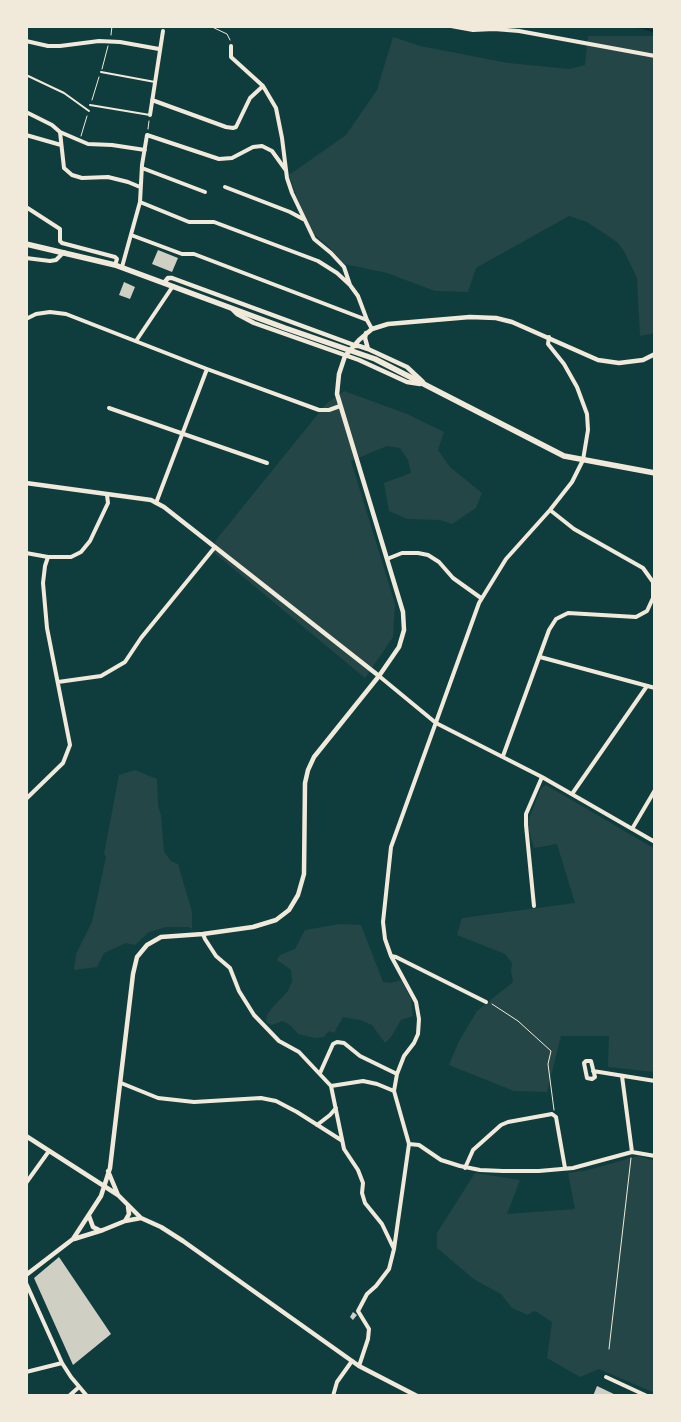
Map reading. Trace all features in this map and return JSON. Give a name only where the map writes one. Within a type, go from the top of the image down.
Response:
[{"type":"main road","points":[[26,244],[116,265],[375,359],[558,454],[655,473]]},
{"type":"street","points":[[451,26],[473,30],[519,31],[655,56]]},
{"type":"street","points":[[150,115],[163,32]]},
{"type":"street","points":[[26,41],[48,46],[110,41],[159,49]]},
{"type":"street","points":[[231,46],[231,57],[263,86],[276,108],[282,138],[286,178],[303,219],[314,238],[344,267],[350,285]]},
{"type":"street","points":[[152,100],[233,128],[236,127],[250,98],[263,86]]},
{"type":"street","points":[[26,112],[52,125],[60,132],[88,144],[112,145],[145,150]]},
{"type":"street","points":[[60,132],[64,168],[72,175],[82,178],[108,177],[140,187]]},
{"type":"street","points":[[122,267],[140,202],[140,187],[147,135],[219,160],[232,158],[253,146],[262,146],[272,151],[285,169]]},
{"type":"street","points":[[26,136],[61,145]]},
{"type":"street","points":[[142,168],[205,192]]},
{"type":"street","points":[[225,187],[290,212],[303,219]]},
{"type":"street","points":[[140,202],[189,222],[214,222],[318,261],[337,273],[350,285],[358,296],[372,329]]},
{"type":"street","points":[[26,207],[60,229],[60,241],[62,243],[115,257],[117,259],[116,265]]},
{"type":"street","points":[[132,235],[182,254],[194,254],[367,320]]},
{"type":"street","points":[[26,258],[50,262],[56,260],[64,252]]},
{"type":"street","points":[[164,283],[168,278],[172,278],[353,346],[368,349],[412,370],[426,385]]},
{"type":"street","points":[[136,341],[173,286]]},
{"type":"street","points":[[230,307],[254,323],[359,360],[407,382],[426,385]]},
{"type":"street","points":[[26,319],[36,314],[50,312],[66,314],[319,410],[329,410],[340,406]]},
{"type":"street","points":[[26,1275],[73,1239],[101,1196],[110,1168],[132,974],[137,957],[147,945],[161,937],[203,934],[254,927],[276,920],[290,910],[298,895],[304,874],[305,783],[308,770],[314,756],[379,676],[399,646],[404,630],[403,612],[337,394],[337,385],[345,356],[372,329],[388,324],[470,317],[496,318],[512,322],[598,360],[619,363],[643,360],[655,354]]},
{"type":"street","points":[[366,334],[365,338],[368,349]]},
{"type":"street","points":[[359,1366],[368,1339],[369,1329],[358,1311],[367,1294],[389,1269],[394,1249],[409,1144],[394,1091],[397,1074],[404,1056],[418,1034],[419,1019],[416,1002],[391,956],[385,939],[383,922],[391,847],[481,598],[506,559],[550,510],[572,482],[583,460],[588,430],[587,414],[577,387],[564,364],[548,344],[549,337]]},
{"type":"street","points":[[156,503],[207,369]]},
{"type":"street","points":[[109,408],[266,463]]},
{"type":"street","points":[[26,483],[151,500],[164,507],[436,723],[542,777],[655,842]]},
{"type":"street","points":[[26,553],[48,557],[71,557],[81,552],[90,541],[108,503],[107,495]]},
{"type":"street","points":[[503,756],[549,630],[556,619],[568,613],[636,617],[647,611],[653,598],[652,582],[643,568],[574,529],[550,510]]},
{"type":"street","points":[[58,682],[101,676],[125,662],[141,638],[216,547]]},
{"type":"street","points":[[387,559],[402,553],[418,552],[428,555],[439,562],[453,578],[481,598]]},
{"type":"street","points":[[26,799],[63,763],[70,745],[47,628],[43,583],[44,566],[48,557]]},
{"type":"street","points":[[540,657],[655,688]]},
{"type":"street","points":[[572,794],[647,686]]},
{"type":"street","points":[[534,906],[526,814],[542,777]]},
{"type":"street","points":[[632,829],[655,790]]},
{"type":"street","points":[[203,934],[216,956],[230,968],[239,991],[254,1015],[279,1041],[299,1052],[330,1086],[344,1149],[358,1170],[363,1183],[362,1194],[365,1203],[382,1224],[394,1249]]},
{"type":"street","points":[[391,956],[486,1002]]},
{"type":"street","points":[[320,1073],[333,1044],[337,1042],[344,1043],[360,1056],[397,1074]]},
{"type":"street","points":[[586,1061],[591,1061],[593,1071],[595,1078],[587,1078],[584,1063],[586,1061]]},
{"type":"street","points":[[593,1071],[655,1081]]},
{"type":"street","points":[[622,1076],[632,1152]]},
{"type":"street","points":[[330,1086],[364,1081],[394,1091]]},
{"type":"street","points":[[121,1083],[158,1098],[194,1102],[261,1098],[276,1101],[342,1140]]},
{"type":"street","points":[[317,1125],[336,1108]]},
{"type":"street","points":[[465,1168],[473,1150],[501,1125],[508,1122],[555,1115],[565,1168]]},
{"type":"street","points":[[26,1136],[118,1195],[141,1218],[161,1227],[183,1241],[359,1366],[417,1396]]},
{"type":"street","points":[[409,1144],[419,1146],[441,1160],[465,1168],[503,1171],[539,1172],[573,1168],[632,1152],[655,1156]]},
{"type":"street","points":[[26,1183],[49,1151]]},
{"type":"street","points":[[108,1171],[118,1195]]},
{"type":"street","points":[[125,1221],[129,1214],[128,1206]]},
{"type":"street","points":[[89,1216],[93,1227],[103,1230]]},
{"type":"street","points":[[73,1239],[125,1221],[141,1218]]},
{"type":"street","points":[[26,1283],[62,1363],[87,1396]]},
{"type":"street","points":[[333,1396],[337,1382],[352,1361]]},
{"type":"street","points":[[26,1372],[62,1363]]},
{"type":"street","points":[[606,1377],[647,1396]]},
{"type":"street","points":[[69,1396],[79,1387]]},
{"type":"lane","points":[[101,72],[155,82]]},
{"type":"lane","points":[[26,75],[64,93],[89,111]]},
{"type":"lane","points":[[90,106],[150,115]]},
{"type":"path","points":[[90,106],[110,41],[112,26]]},
{"type":"path","points":[[210,26],[227,34],[231,46]]},
{"type":"path","points":[[80,141],[89,111]]},
{"type":"path","points":[[147,135],[150,115]]},
{"type":"path","points":[[486,1002],[497,1006],[518,1020],[551,1052],[548,1064],[555,1115]]},
{"type":"path","points":[[609,1349],[632,1152]]},
{"type":"shaded area","points":[[588,36],[655,36],[655,333],[640,336],[637,278],[624,251],[617,242],[587,222],[569,216],[476,268],[468,292],[435,291],[387,273],[344,264],[313,233],[298,201],[289,175],[346,135],[377,90],[393,37],[420,46],[508,63],[570,69],[585,65]]},
{"type":"shaded area","points":[[344,391],[407,414],[444,432],[438,450],[450,467],[482,493],[476,508],[452,524],[440,520],[407,519],[389,511],[384,483],[411,473],[408,460],[400,448],[387,446],[351,461],[395,604],[393,637],[365,678],[212,551],[216,540],[326,404]]},
{"type":"shaded area","points":[[135,770],[157,779],[158,806],[161,815],[164,852],[171,861],[178,864],[192,912],[192,929],[189,927],[166,927],[149,932],[135,945],[126,943],[104,953],[97,967],[74,970],[76,954],[92,922],[106,857],[104,854],[119,775]]},
{"type":"shaded area","points":[[546,785],[655,849],[655,1072],[608,1067],[609,1036],[561,1036],[547,1092],[514,1091],[449,1065],[458,1043],[477,1011],[513,982],[512,963],[505,954],[457,935],[462,918],[575,903],[557,844],[534,848],[527,824],[541,788]]},
{"type":"shaded area","points":[[340,924],[361,925],[383,982],[391,983],[401,980],[411,999],[413,1016],[401,1020],[385,1043],[372,1025],[360,1020],[343,1017],[334,1033],[329,1031],[324,1037],[315,1038],[298,1034],[283,1021],[271,1025],[266,1022],[267,1015],[288,991],[292,981],[291,970],[277,960],[280,955],[295,949],[305,930]]},
{"type":"shaded area","points":[[638,1156],[655,1161],[655,1393],[599,1369],[580,1377],[547,1358],[552,1322],[537,1312],[533,1311],[528,1315],[512,1308],[501,1294],[475,1280],[437,1248],[437,1233],[475,1173],[520,1180],[507,1214],[575,1209],[568,1173],[588,1170]]},
{"type":"building","points":[[158,250],[178,258],[172,272],[152,264]]},
{"type":"building","points":[[124,282],[135,287],[130,299],[119,295]]},
{"type":"building","points":[[59,1257],[111,1334],[73,1365],[34,1278]]},
{"type":"building","points":[[353,1312],[357,1315],[353,1320],[350,1317]]},
{"type":"building","points":[[597,1386],[618,1396],[593,1396]]},
{"type":"waterway","points":[[627,26],[644,28],[655,32]]}]
